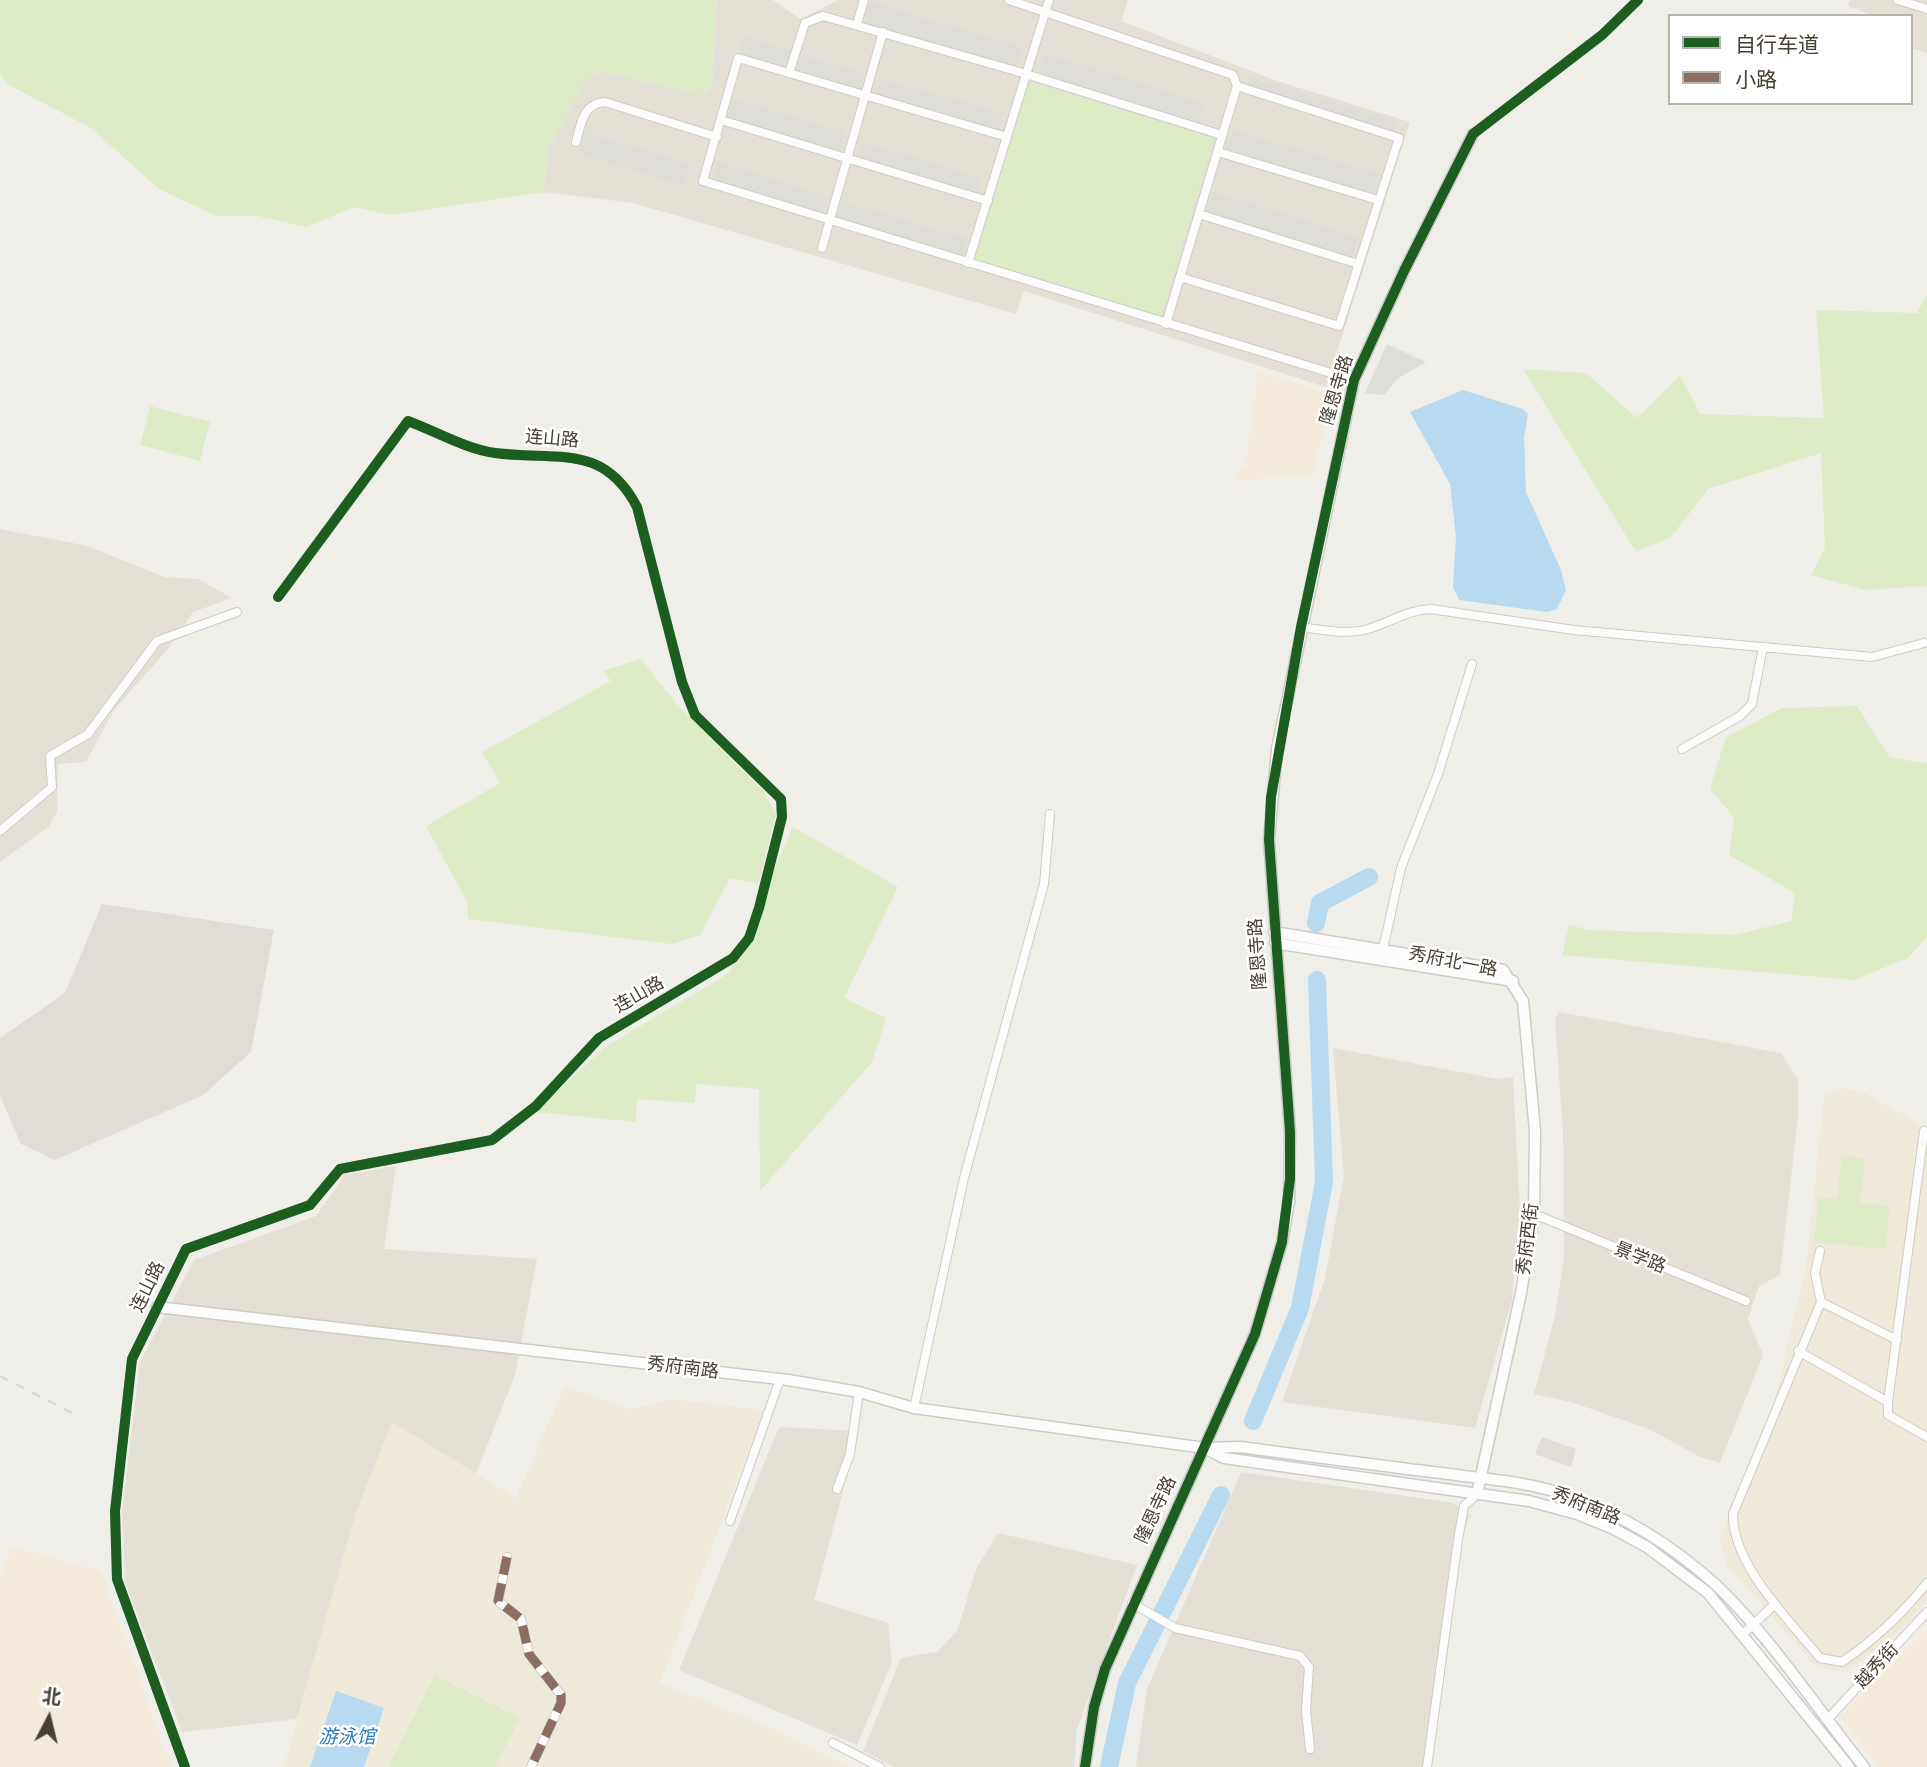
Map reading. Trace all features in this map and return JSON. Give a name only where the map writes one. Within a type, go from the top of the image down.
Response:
[{"type":"street","points":[[857,24],[864,0]]},
{"type":"street","points":[[1009,0],[1233,75],[1237,86],[1166,324]]},
{"type":"street","points":[[968,263],[1049,0]]},
{"type":"street","points":[[1474,134],[1602,35],[1638,0]]},
{"type":"street","points":[[1898,0],[1927,9]]},
{"type":"street","points":[[789,73],[804,23],[823,16],[1026,74],[1222,135]]},
{"type":"street","points":[[822,248],[883,32]]},
{"type":"street","points":[[1007,137],[738,58],[703,181],[1354,380]]},
{"type":"street","points":[[1180,276],[1339,326],[1399,138],[1237,86]]},
{"type":"street","points":[[576,142],[587,108],[594,103],[605,102],[717,137]]},
{"type":"street","points":[[721,120],[988,201]]},
{"type":"street","name":"隆恩寺路","points":[[1085,1767],[1099,1688],[1264,1310],[1286,1222],[1290,1132],[1274,937],[1270,807],[1277,749],[1354,380],[1404,271],[1474,134]]},
{"type":"street","points":[[1218,152],[1378,200]]},
{"type":"street","points":[[1199,214],[1358,264]]},
{"type":"street","name":"连山路","points":[[185,1767],[117,1579],[116,1511],[132,1359],[186,1249],[310,1205],[340,1169],[492,1140],[536,1106],[599,1038],[733,958],[749,938],[782,817],[781,799],[695,715],[682,682],[650,545],[637,506],[626,486],[608,469],[581,458],[493,453],[408,421],[278,597]]},
{"type":"street","points":[[1301,627],[1340,632],[1366,630],[1411,610],[1431,609],[1574,630],[1872,657],[1924,643]]},
{"type":"street","points":[[0,831],[52,787],[50,756],[88,734],[157,641],[237,612]]},
{"type":"street","points":[[1682,749],[1740,716],[1752,704],[1763,647]]},
{"type":"street","points":[[1383,949],[1401,868],[1438,774],[1472,664]]},
{"type":"street","points":[[914,1408],[964,1178],[1044,884],[1050,814]]},
{"type":"street","name":"秀府北一路","points":[[1274,937],[1383,949],[1503,970],[1513,981]]},
{"type":"street","name":"秀府北一路","points":[[1274,937],[1513,981]]},
{"type":"street","name":"秀府西街","points":[[1477,1494],[1521,1293],[1534,1214],[1533,1105],[1523,1001],[1513,981]]},
{"type":"street","points":[[1924,1131],[1888,1415],[1927,1437]]},
{"type":"street","name":"景学路","points":[[1534,1214],[1746,1301]]},
{"type":"street","points":[[1820,1251],[1815,1273],[1821,1302],[1798,1351],[1733,1514],[1732,1532],[1738,1548],[1775,1604],[1820,1658],[1842,1662],[1897,1620],[1927,1583]]},
{"type":"street","points":[[1821,1302],[1897,1340]]},
{"type":"street","name":"秀府南路","points":[[158,1307],[780,1379],[859,1392],[914,1408],[1205,1448],[1240,1447],[1480,1479],[1564,1494],[1616,1516],[1667,1546],[1716,1586],[1753,1626],[1864,1767]]},
{"type":"street","points":[[1798,1351],[1888,1402]]},
{"type":"street","points":[[730,1521],[780,1379]]},
{"type":"street","points":[[837,1489],[850,1454],[859,1392]]},
{"type":"street","name":"秀府南路","points":[[1205,1448],[1224,1458],[1541,1504],[1612,1528],[1647,1547],[1708,1593],[1849,1767]]},
{"type":"street","points":[[1427,1767],[1459,1532],[1464,1506],[1477,1494]]},
{"type":"street","points":[[508,1557],[498,1601],[521,1619],[529,1654],[561,1695],[561,1703],[531,1767]]},
{"type":"street","points":[[1743,1634],[1775,1604]]},
{"type":"street","points":[[1136,1605],[1175,1628],[1300,1656],[1310,1667],[1306,1710],[1310,1749]]},
{"type":"street","name":"越秀街","points":[[1827,1720],[1927,1612]]},
{"type":"street","points":[[833,1742],[880,1767]]},
{"type":"shaded area","points":[[717,0],[773,0],[800,19],[838,0],[1128,0],[1121,21],[1277,81],[1410,122],[1326,387],[1024,291],[1016,314],[633,203],[544,192],[547,152],[585,79],[602,71],[702,95],[712,86]]},
{"type":"shaded area","points":[[1850,0],[1927,0],[1927,53],[1913,49],[1913,14],[1869,14],[1848,6]]},
{"type":"shaded area","points":[[870,2],[1023,47],[1016,71],[863,26]]},
{"type":"shaded area","points":[[744,37],[865,74],[859,95],[738,58]]},
{"type":"shaded area","points":[[1045,53],[1205,104],[1197,128],[1037,77]]},
{"type":"shaded area","points":[[1251,77],[1397,122],[1392,136],[1247,90]]},
{"type":"shaded area","points":[[881,79],[1003,113],[996,134],[875,100]]},
{"type":"shaded area","points":[[734,99],[845,132],[838,156],[727,122]]},
{"type":"shaded area","points":[[1234,130],[1379,174],[1372,198],[1225,155]]},
{"type":"shaded area","points":[[585,132],[691,164],[684,186],[579,154]]},
{"type":"shaded area","points":[[863,142],[981,178],[975,197],[857,161]]},
{"type":"shaded area","points":[[718,162],[826,195],[820,216],[712,183]]},
{"type":"shaded area","points":[[1213,192],[1358,237],[1351,261],[1205,216]]},
{"type":"shaded area","points":[[840,201],[967,239],[961,260],[834,222]]},
{"type":"shaded area","points":[[1387,344],[1426,362],[1397,379],[1384,395],[1365,393]]},
{"type":"shaded area","points":[[1258,372],[1332,394],[1313,474],[1232,481],[1238,468],[1245,469]]},
{"type":"shaded area","points":[[0,529],[88,546],[164,577],[198,579],[232,598],[193,612],[168,649],[114,710],[86,762],[58,764],[57,812],[49,826],[0,862]]},
{"type":"shaded area","points":[[102,904],[274,930],[251,1052],[203,1095],[55,1160],[21,1144],[0,1096],[0,1038],[65,993]]},
{"type":"shaded area","points":[[1559,1012],[1781,1053],[1798,1080],[1798,1116],[1780,1275],[1759,1286],[1748,1319],[1763,1355],[1720,1463],[1700,1457],[1649,1429],[1571,1402],[1534,1394],[1555,1316],[1564,1256],[1563,1132],[1555,1018]]},
{"type":"shaded area","points":[[1333,1048],[1497,1079],[1513,1077],[1520,1213],[1512,1300],[1475,1428],[1282,1402],[1325,1278],[1344,1176]]},
{"type":"shaded area","points":[[1839,1088],[1865,1093],[1927,1128],[1927,1600],[1904,1627],[1847,1672],[1817,1668],[1727,1565],[1720,1539],[1774,1403],[1806,1268],[1824,1095]]},
{"type":"shaded area","points":[[396,1166],[384,1249],[537,1259],[515,1375],[476,1474],[392,1423],[356,1513],[297,1719],[182,1732],[125,1582],[122,1512],[140,1362],[194,1260],[316,1216],[345,1175]]},
{"type":"shaded area","points":[[565,1386],[630,1409],[672,1399],[764,1410],[660,1683],[780,1732],[850,1767],[284,1767],[356,1513],[392,1422],[516,1498]]},
{"type":"shaded area","points":[[779,1427],[859,1431],[814,1600],[888,1623],[892,1662],[857,1745],[679,1670]]},
{"type":"shaded area","points":[[1542,1437],[1576,1449],[1571,1467],[1535,1454]]},
{"type":"shaded area","points":[[1241,1472],[1454,1503],[1471,1515],[1464,1530],[1432,1767],[1136,1767],[1147,1689]]},
{"type":"shaded area","points":[[998,1533],[1137,1565],[1077,1729],[1074,1767],[894,1767],[863,1751],[901,1658],[937,1652],[957,1631],[977,1567]]},
{"type":"shaded area","points":[[12,1547],[101,1571],[171,1767],[0,1767],[0,1579]]},
{"type":"shaded area","points":[[1927,1629],[1927,1767],[1880,1767],[1840,1717]]},
{"type":"green space","points":[[0,0],[717,0],[712,86],[702,95],[602,71],[585,79],[547,152],[544,192],[390,215],[354,207],[306,227],[258,216],[216,216],[159,189],[91,128],[7,84],[0,74]]},
{"type":"green space","points":[[1030,82],[1214,138],[1161,316],[975,259]]},
{"type":"green space","points":[[1927,294],[1927,586],[1865,590],[1811,575],[1825,548],[1821,453],[1708,489],[1671,537],[1636,552],[1523,369],[1586,373],[1637,418],[1680,375],[1700,414],[1824,418],[1816,310],[1917,313]]},
{"type":"green space","points":[[150,406],[210,422],[200,461],[140,445]]},
{"type":"green space","points":[[641,659],[675,702],[764,792],[776,814],[758,884],[730,878],[700,935],[672,944],[468,919],[467,902],[426,826],[500,783],[482,752],[611,681],[603,671]]},
{"type":"green space","points":[[1857,706],[1890,758],[1927,763],[1927,937],[1908,958],[1854,980],[1562,955],[1569,925],[1590,930],[1734,935],[1791,921],[1795,893],[1729,855],[1734,818],[1710,788],[1726,737],[1782,708]]},
{"type":"green space","points":[[793,827],[898,887],[844,998],[886,1018],[872,1062],[760,1191],[759,1089],[697,1084],[694,1103],[637,1099],[636,1122],[535,1112],[605,1047],[729,973]]},
{"type":"green space","points":[[1842,1156],[1865,1158],[1860,1202],[1890,1206],[1885,1249],[1814,1242],[1819,1198],[1837,1199]]},
{"type":"green space","points":[[435,1675],[520,1718],[495,1767],[388,1767]]},
{"type":"water","points":[[1463,390],[1523,409],[1528,414],[1524,438],[1526,492],[1561,570],[1566,590],[1557,609],[1547,612],[1459,600],[1453,587],[1456,537],[1450,484],[1410,412]]},
{"type":"water","name":"游泳馆","points":[[336,1691],[384,1708],[364,1767],[310,1767]]},
{"type":"waterway","points":[[1316,923],[1320,903],[1369,877]]},
{"type":"waterway","points":[[1253,1421],[1300,1308],[1324,1182],[1317,980]]},
{"type":"waterway","points":[[1109,1767],[1127,1683],[1221,1495]]},
{"type":"railway","points":[[0,1376],[78,1416]]},
{"type":"marked path","points":[[507,1557],[498,1601],[521,1619],[529,1654],[561,1695],[561,1703],[531,1767]]},
{"type":"cycle path","points":[[1085,1767],[1094,1707],[1105,1669],[1255,1334],[1282,1242],[1290,1179],[1290,1132],[1269,840],[1271,797],[1301,627],[1354,380],[1404,271],[1473,134],[1602,35],[1638,0]]},
{"type":"cycle path","points":[[185,1767],[117,1579],[115,1511],[132,1359],[186,1249],[310,1205],[340,1169],[492,1140],[536,1106],[599,1038],[733,958],[749,938],[782,817],[781,799],[695,715],[682,682],[637,507],[624,486],[609,472],[593,463],[557,456],[484,451],[408,421],[278,597]]}]
